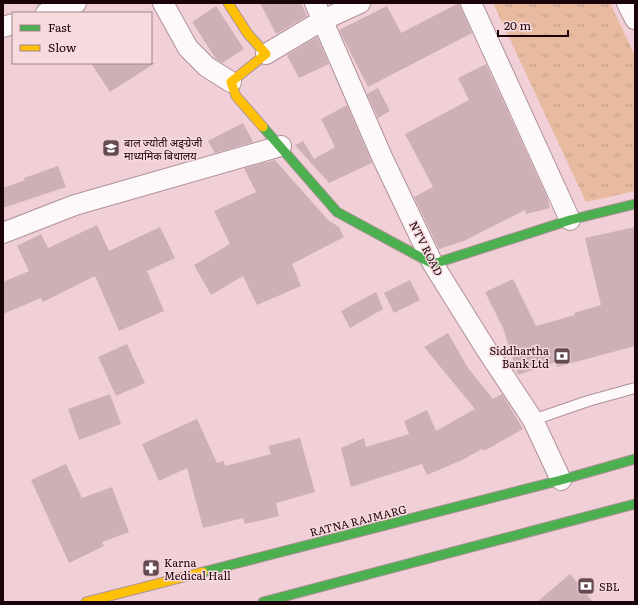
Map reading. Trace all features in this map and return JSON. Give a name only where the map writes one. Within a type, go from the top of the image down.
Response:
[{"type":"main road","points":[[228,3],[248,34],[266,54],[231,82],[236,96],[338,212],[433,264],[570,220],[635,204]]},
{"type":"main road","name":"RATNA RAJMARG","points":[[86,602],[561,480],[635,459]]},
{"type":"main road","points":[[264,602],[635,504]]},
{"type":"street","points":[[49,12],[76,3]]},
{"type":"street","points":[[163,3],[188,48],[207,67],[231,82]]},
{"type":"street","points":[[266,54],[319,11],[360,3]]},
{"type":"street","points":[[472,3],[570,220]]},
{"type":"street","points":[[627,3],[635,19]]},
{"type":"street","name":"NTV ROAD","points":[[319,11],[382,157],[433,264],[486,349],[533,420],[561,480]]},
{"type":"street","points":[[3,234],[75,205],[281,146]]},
{"type":"lane","points":[[533,420],[588,401],[635,388]]},
{"type":"green space","points":[[493,3],[610,3],[635,56],[635,191],[586,202]]},
{"type":"building","points":[[260,3],[301,3],[307,16],[276,34]]},
{"type":"building","points":[[459,3],[472,33],[368,87],[339,30],[387,6],[401,33]]},
{"type":"building","points":[[216,6],[244,49],[222,63],[216,59],[192,22]]},
{"type":"building","points":[[317,37],[329,64],[299,78],[287,55]]},
{"type":"building","points":[[155,63],[110,92],[92,64]]},
{"type":"building","points":[[486,64],[547,197],[550,208],[526,214],[525,210],[464,241],[439,249],[414,197],[433,187],[405,134],[469,100],[458,78]]},
{"type":"building","points":[[378,88],[390,111],[378,118],[367,94]]},
{"type":"building","points":[[347,105],[372,163],[329,183],[295,145],[303,141],[314,159],[335,147],[321,119]]},
{"type":"building","points":[[243,123],[253,142],[215,153],[208,141]]},
{"type":"building","points":[[275,160],[328,220],[339,227],[344,237],[292,264],[301,286],[257,305],[243,276],[211,295],[194,265],[230,244],[214,211],[256,192],[244,168]]},
{"type":"building","points":[[58,166],[66,187],[3,208],[3,188],[25,180],[24,178]]},
{"type":"building","points":[[97,225],[109,251],[160,227],[175,258],[147,271],[164,311],[119,331],[95,276],[43,302],[41,298],[3,314],[3,282],[29,271],[17,246],[41,234],[48,248]]},
{"type":"building","points":[[635,227],[635,346],[557,367],[556,362],[518,375],[503,328],[485,292],[513,279],[536,326],[575,315],[574,313],[601,305],[585,238]]},
{"type":"building","points":[[410,280],[420,300],[394,313],[384,293]]},
{"type":"building","points":[[376,292],[383,309],[350,328],[341,311]]},
{"type":"building","points":[[448,333],[468,368],[493,399],[502,394],[523,429],[484,451],[482,449],[462,460],[427,475],[422,464],[351,487],[341,448],[364,438],[366,447],[409,434],[404,421],[427,410],[436,431],[475,409],[424,347]]},
{"type":"building","points":[[127,344],[145,383],[116,396],[98,357]]},
{"type":"building","points":[[110,394],[121,424],[79,440],[68,409]]},
{"type":"building","points":[[197,419],[217,463],[224,461],[225,466],[271,454],[268,446],[300,438],[315,492],[276,503],[279,516],[245,524],[243,518],[203,528],[187,468],[159,481],[142,444]]},
{"type":"building","points":[[66,464],[82,498],[112,487],[129,532],[102,542],[104,546],[69,563],[31,480]]},
{"type":"building","points":[[570,574],[593,602],[537,602]]},
{"type":"traffic: fast","points":[[263,127],[337,212],[433,264],[570,220],[635,204]]},
{"type":"traffic: fast","points":[[203,572],[561,480],[635,459]]},
{"type":"traffic: fast","points":[[263,602],[635,504]]},
{"type":"traffic: slow","points":[[228,3],[248,34],[266,54],[231,82],[236,96],[263,127]]},
{"type":"traffic: slow","points":[[86,602],[203,572]]},
{"type":"place","name":"बाल ज्योती अङ्ग्रेजी माध्यमिक बिधालय","points":[[111,148]]},
{"type":"place","name":"Siddhartha Bank Ltd","points":[[562,356]]},
{"type":"place","name":"Karna Medical Hall","points":[[151,568]]},
{"type":"place","name":"SBL","points":[[586,586]]}]
